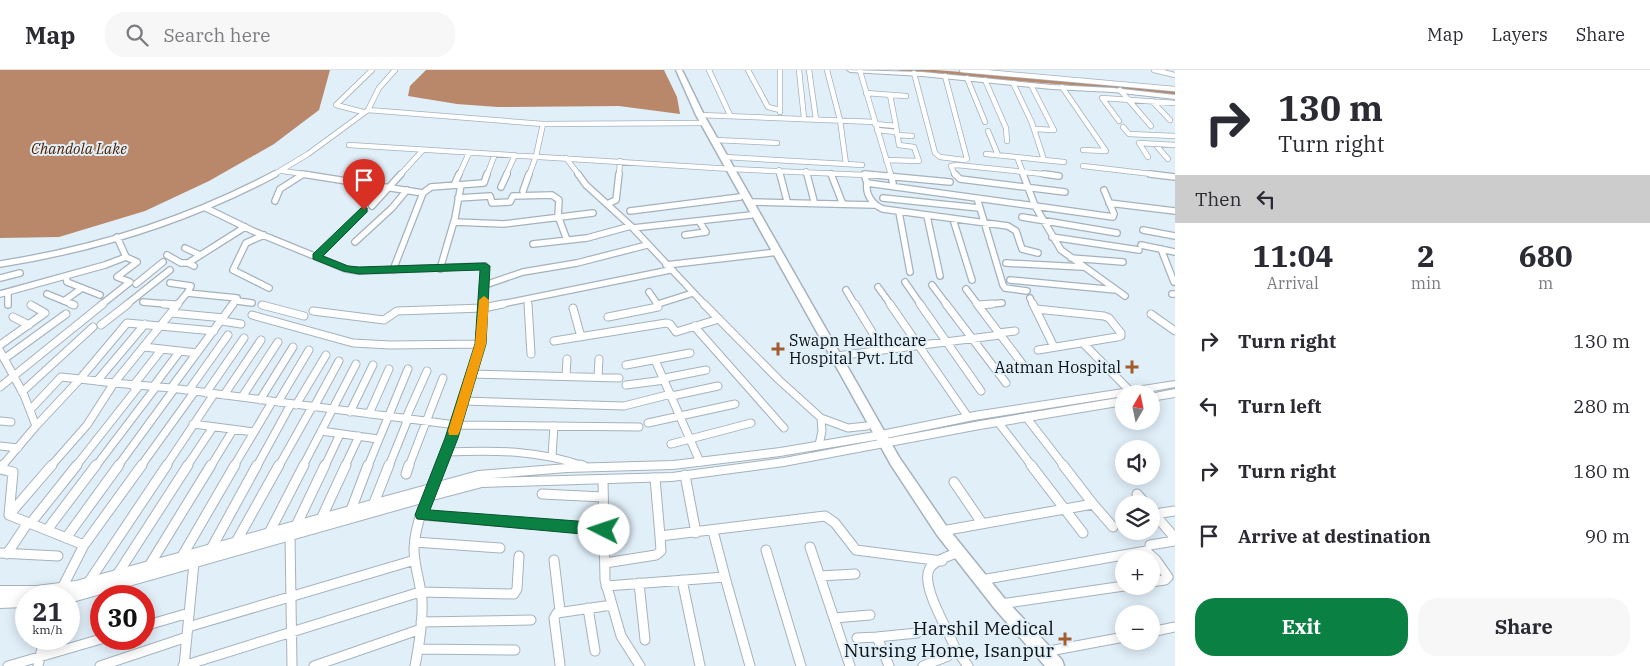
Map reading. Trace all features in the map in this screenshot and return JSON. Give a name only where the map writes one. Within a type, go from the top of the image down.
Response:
[{"type":"main road","points":[[675,70],[832,357],[934,533],[981,580],[1056,666]]},
{"type":"main road","points":[[679,70],[702,120],[715,140],[726,165]]},
{"type":"main road","points":[[745,199],[751,215],[775,253]]},
{"type":"main road","points":[[832,357],[867,426],[879,440],[956,553],[1049,666]]},
{"type":"street","points":[[372,70],[346,92],[336,105],[366,111],[543,124],[702,120],[730,115],[804,118],[875,123],[912,136]]},
{"type":"street","points":[[0,264],[43,258],[171,221],[206,208],[283,171],[328,141],[366,111],[382,84],[395,70]]},
{"type":"street","points":[[709,70],[730,115]]},
{"type":"street","points":[[748,70],[768,108],[780,110]]},
{"type":"street","points":[[780,70],[780,117]]},
{"type":"street","points":[[798,70],[804,118]]},
{"type":"street","points":[[809,70],[816,119]]},
{"type":"street","points":[[827,70],[840,120],[846,164]]},
{"type":"street","points":[[850,70],[922,72],[1031,85],[1120,90],[1175,97]]},
{"type":"street","points":[[962,70],[1175,89]]},
{"type":"street","points":[[1154,70],[1175,75]]},
{"type":"street","points":[[860,71],[893,183]]},
{"type":"street","points":[[914,73],[935,153],[940,157],[964,160],[967,159],[945,76]]},
{"type":"street","points":[[967,78],[985,122]]},
{"type":"street","points":[[985,80],[1006,128],[1007,141]]},
{"type":"street","points":[[1013,83],[1034,129],[1044,160]]},
{"type":"street","points":[[1031,85],[1054,130],[1034,129]]},
{"type":"street","points":[[1062,87],[1106,151],[1083,150]]},
{"type":"street","points":[[1120,90],[1151,126]]},
{"type":"street","points":[[866,93],[906,96]]},
{"type":"street","points":[[890,94],[896,131],[904,161]]},
{"type":"street","points":[[1119,121],[1102,98],[1175,103]]},
{"type":"street","points":[[1152,101],[1170,120]]},
{"type":"street","points":[[523,191],[536,156],[543,124]]},
{"type":"street","points":[[1123,128],[1129,134],[1175,136]]},
{"type":"street","points":[[1141,128],[1147,135]]},
{"type":"street","points":[[1159,129],[1174,145]]},
{"type":"street","points":[[877,130],[896,131]]},
{"type":"street","points":[[988,131],[998,155]]},
{"type":"street","points":[[715,140],[776,143]]},
{"type":"street","points":[[886,160],[920,161],[914,147],[899,144]]},
{"type":"street","points":[[1148,157],[1138,144],[1174,145]]},
{"type":"street","points":[[1155,144],[1168,158]]},
{"type":"street","points":[[350,145],[620,162],[726,165],[862,165]]},
{"type":"street","points":[[372,206],[423,150]]},
{"type":"street","points":[[461,185],[455,183],[469,153]]},
{"type":"street","points":[[393,270],[424,193],[431,187],[484,183],[496,154]]},
{"type":"street","points":[[986,154],[1064,162]]},
{"type":"street","points":[[501,188],[515,155]]},
{"type":"street","points":[[1017,157],[1035,206],[1061,250],[1125,296]]},
{"type":"street","points":[[566,158],[586,185],[632,227],[693,293],[821,418],[848,428],[867,426]]},
{"type":"street","points":[[607,204],[616,200],[620,162]]},
{"type":"street","points":[[1059,176],[954,164],[951,166],[958,178],[1064,192]]},
{"type":"street","points":[[726,165],[779,170],[865,174],[950,182]]},
{"type":"street","points":[[1082,166],[1175,177]]},
{"type":"street","points":[[779,170],[787,200]]},
{"type":"street","points":[[283,171],[424,193]]},
{"type":"street","points":[[806,171],[814,201]]},
{"type":"street","points":[[831,172],[842,202]]},
{"type":"street","points":[[865,174],[866,189],[874,205]]},
{"type":"street","points":[[275,201],[280,189],[302,175]]},
{"type":"street","points":[[867,183],[1113,217],[1114,214],[1104,190]]},
{"type":"street","points":[[440,269],[454,222],[461,185]]},
{"type":"street","points":[[879,186],[886,209]]},
{"type":"street","points":[[355,242],[392,208],[407,190]]},
{"type":"street","points":[[458,198],[490,196],[492,203],[510,202],[512,196],[552,195],[559,200],[558,216],[567,240]]},
{"type":"street","points":[[883,198],[980,208]]},
{"type":"street","points":[[977,198],[1003,285],[1005,288],[1027,291]]},
{"type":"street","points":[[630,212],[745,199],[874,205],[899,212],[1014,228],[1022,250],[1038,253]]},
{"type":"street","points":[[1109,202],[1175,211]]},
{"type":"street","points":[[206,208],[264,235],[346,269],[440,269],[485,266],[481,344],[456,425],[421,515],[415,542],[421,625],[415,666]]},
{"type":"street","points":[[317,256],[364,210]]},
{"type":"street","points":[[454,222],[504,224],[593,212]]},
{"type":"street","points":[[899,212],[910,272]]},
{"type":"street","points":[[533,244],[587,238],[632,227],[751,215]]},
{"type":"street","points":[[927,216],[940,276]]},
{"type":"street","points":[[1022,217],[1118,233]]},
{"type":"street","points":[[953,219],[972,280]]},
{"type":"street","points":[[685,236],[706,232],[699,221]]},
{"type":"street","points":[[167,255],[182,263],[191,264],[200,255],[245,226]]},
{"type":"street","points":[[1143,230],[1175,236]]},
{"type":"street","points":[[264,235],[246,243],[233,270],[269,288]]},
{"type":"street","points":[[117,237],[126,257],[137,262],[117,277],[147,288]]},
{"type":"street","points":[[1052,237],[1175,252]]},
{"type":"street","points":[[485,285],[523,272],[577,263],[647,245]]},
{"type":"street","points":[[185,248],[200,255]]},
{"type":"street","points":[[1161,249],[1172,271],[1174,282]]},
{"type":"street","points":[[312,311],[384,320],[397,311],[483,308],[668,267],[775,253]]},
{"type":"street","points":[[0,294],[106,265],[126,257]]},
{"type":"street","points":[[1071,258],[1123,262]]},
{"type":"street","points":[[0,388],[133,283],[163,262]]},
{"type":"street","points":[[1006,263],[1082,266]]},
{"type":"street","points":[[101,325],[170,270]]},
{"type":"street","points":[[0,278],[20,273]]},
{"type":"street","points":[[66,276],[67,282],[100,295]]},
{"type":"street","points":[[1010,280],[1116,290]]},
{"type":"street","points":[[905,282],[981,391]]},
{"type":"street","points":[[9,515],[87,425],[114,383],[191,286],[170,284]]},
{"type":"street","points":[[932,285],[1006,383]]},
{"type":"street","points":[[878,287],[968,417]]},
{"type":"street","points":[[64,300],[82,288]]},
{"type":"street","points":[[966,289],[1027,370]]},
{"type":"street","points":[[846,290],[883,350]]},
{"type":"street","points":[[8,292],[8,305]]},
{"type":"street","points":[[649,292],[658,304]]},
{"type":"street","points":[[187,293],[236,298],[237,301],[252,303]]},
{"type":"street","points":[[608,317],[658,307],[658,304],[693,293]]},
{"type":"street","points":[[48,294],[74,305]]},
{"type":"street","points":[[1030,298],[1054,347]]},
{"type":"street","points":[[528,299],[531,354]]},
{"type":"street","points":[[66,538],[197,353],[237,301]]},
{"type":"street","points":[[143,302],[177,305]]},
{"type":"street","points":[[978,306],[1002,303]]},
{"type":"street","points":[[0,345],[46,313],[31,305]]},
{"type":"street","points":[[262,305],[304,316]]},
{"type":"street","points":[[573,308],[581,337]]},
{"type":"street","points":[[1036,309],[1104,316],[1109,318],[1121,333],[1121,336],[1117,337],[1038,350]]},
{"type":"street","points":[[171,312],[241,324]]},
{"type":"street","points":[[280,324],[292,313]]},
{"type":"street","points":[[4,359],[66,314]]},
{"type":"street","points":[[1152,314],[1175,331]]},
{"type":"street","points":[[252,315],[334,339],[360,344],[481,344]]},
{"type":"street","points":[[13,317],[29,325]]},
{"type":"street","points":[[554,341],[666,323],[670,324],[676,332],[719,319]]},
{"type":"street","points":[[0,469],[129,322],[214,332]]},
{"type":"street","points":[[97,381],[145,324]]},
{"type":"street","points":[[694,326],[784,428]]},
{"type":"street","points":[[22,392],[93,327]]},
{"type":"street","points":[[832,357],[972,339],[1015,331]]},
{"type":"street","points":[[67,585],[84,545],[192,391],[228,335]]},
{"type":"street","points":[[87,584],[193,424],[244,338]]},
{"type":"street","points":[[224,395],[261,340]]},
{"type":"street","points":[[242,398],[278,342]]},
{"type":"street","points":[[1083,343],[1124,385]]},
{"type":"street","points":[[144,347],[197,353]]},
{"type":"street","points":[[260,400],[293,347]]},
{"type":"street","points":[[4,553],[136,386],[162,349]]},
{"type":"street","points":[[181,558],[254,432],[310,350]]},
{"type":"street","points":[[0,351],[22,392],[36,426]]},
{"type":"street","points":[[47,530],[180,351]]},
{"type":"street","points":[[626,365],[690,353]]},
{"type":"street","points":[[211,549],[293,404],[326,355]]},
{"type":"street","points":[[566,376],[567,359]]},
{"type":"street","points":[[598,377],[600,359]]},
{"type":"street","points":[[655,360],[700,462]]},
{"type":"street","points":[[236,542],[339,361]]},
{"type":"street","points":[[269,533],[356,364]]},
{"type":"street","points":[[350,412],[373,365]]},
{"type":"street","points":[[369,414],[389,369]]},
{"type":"street","points":[[351,510],[387,416],[408,369]]},
{"type":"street","points":[[374,503],[427,370]]},
{"type":"street","points":[[626,385],[706,370]]},
{"type":"street","points":[[471,374],[619,378]]},
{"type":"street","points":[[30,410],[61,378],[173,388],[456,425],[639,427]]},
{"type":"street","points":[[406,474],[444,378]]},
{"type":"street","points":[[1160,386],[1175,384]]},
{"type":"street","points":[[463,401],[624,406],[718,386]]},
{"type":"street","points":[[80,587],[374,503],[431,491],[482,483],[655,478],[784,462],[968,417],[1115,393]]},
{"type":"street","points":[[1160,396],[1175,393]]},
{"type":"street","points":[[80,590],[194,563],[290,536],[478,475],[700,462],[819,445],[879,440],[1115,402]]},
{"type":"street","points":[[648,423],[735,404]]},
{"type":"street","points":[[1026,417],[1113,527]]},
{"type":"street","points":[[819,445],[822,431],[821,418]]},
{"type":"street","points":[[0,421],[11,422]]},
{"type":"street","points":[[998,422],[1083,533]]},
{"type":"street","points":[[671,444],[750,423]]},
{"type":"street","points":[[193,424],[254,432]]},
{"type":"street","points":[[552,456],[554,426]]},
{"type":"street","points":[[117,575],[213,427]]},
{"type":"street","points":[[149,566],[233,430]]},
{"type":"street","points":[[322,431],[378,439]]},
{"type":"street","points":[[296,526],[340,434]]},
{"type":"street","points":[[321,519],[359,436]]},
{"type":"street","points":[[0,446],[18,448]]},
{"type":"street","points":[[446,452],[527,451],[552,456],[587,468]]},
{"type":"street","points":[[0,469],[13,472],[9,515]]},
{"type":"street","points":[[685,475],[696,533]]},
{"type":"street","points":[[605,563],[656,555],[661,551],[655,478]]},
{"type":"street","points":[[603,480],[606,586],[621,636],[640,666]]},
{"type":"street","points":[[954,482],[982,524]]},
{"type":"street","points":[[542,494],[604,497]]},
{"type":"street","points":[[942,531],[1093,504]]},
{"type":"street","points":[[1160,513],[1175,511]]},
{"type":"street","points":[[9,515],[27,526],[47,530],[84,545]]},
{"type":"street","points":[[421,515],[604,530]]},
{"type":"street","points":[[660,536],[713,532],[825,516],[835,523],[856,550],[942,561]]},
{"type":"street","points":[[1150,545],[1175,540],[1160,521]]},
{"type":"street","points":[[713,532],[750,666]]},
{"type":"street","points":[[290,536],[292,666]]},
{"type":"street","points":[[415,542],[500,548]]},
{"type":"street","points":[[810,547],[850,666]]},
{"type":"street","points":[[766,550],[801,666]]},
{"type":"street","points":[[4,553],[58,556]]},
{"type":"street","points":[[956,553],[929,568],[926,577],[955,648],[968,666]]},
{"type":"street","points":[[194,563],[184,666],[420,592],[514,594],[517,589],[519,556]]},
{"type":"street","points":[[981,580],[1115,557]]},
{"type":"street","points":[[100,666],[187,632],[290,596],[415,560]]},
{"type":"street","points":[[554,560],[560,611]]},
{"type":"street","points":[[1160,566],[1168,577],[1160,581]]},
{"type":"street","points":[[820,576],[855,574]]},
{"type":"street","points":[[606,586],[725,577]]},
{"type":"street","points":[[682,580],[700,666]]},
{"type":"street","points":[[638,583],[646,640]]},
{"type":"street","points":[[1000,604],[1115,587]]},
{"type":"street","points":[[0,592],[15,592]]},
{"type":"street","points":[[0,602],[15,602]]},
{"type":"street","points":[[560,665],[554,618],[557,613],[560,611],[612,605]]},
{"type":"street","points":[[588,608],[595,651]]},
{"type":"street","points":[[155,623],[189,613]]},
{"type":"street","points":[[834,618],[870,614]]},
{"type":"street","points":[[314,666],[421,625],[531,620]]},
{"type":"street","points":[[1160,630],[1175,627]]},
{"type":"street","points":[[857,638],[917,633]]},
{"type":"street","points":[[877,637],[888,666]]},
{"type":"street","points":[[1044,652],[1115,639]]},
{"type":"street","points":[[8,666],[39,661],[90,642]]},
{"type":"street","points":[[925,666],[948,656],[955,648]]},
{"type":"street","points":[[418,649],[515,650]]},
{"type":"water","name":"Chandola Lake","points":[[0,70],[330,70],[319,110],[274,144],[209,181],[145,211],[59,237],[0,238]]},
{"type":"water","points":[[426,70],[664,70],[677,97],[680,114],[619,106],[498,107],[457,104],[408,96],[410,86]]},
{"type":"waterway","points":[[901,70],[1076,83],[1175,94]]},
{"type":"slow traffic","points":[[454,431],[481,344],[484,300]]},
{"type":"place","name":"Swapn Healthcare Hospital Pvt. Ltd","points":[[778,349]]},
{"type":"place","name":"Aatman Hospital","points":[[1132,367]]},
{"type":"place","name":"Harshil Medical Nursing Home, Isanpur","points":[[1065,639]]},
{"type":"route","points":[[364,210],[317,256],[346,269],[359,271],[450,269],[485,266],[481,344],[452,438],[421,515],[500,523],[604,530]]}]
